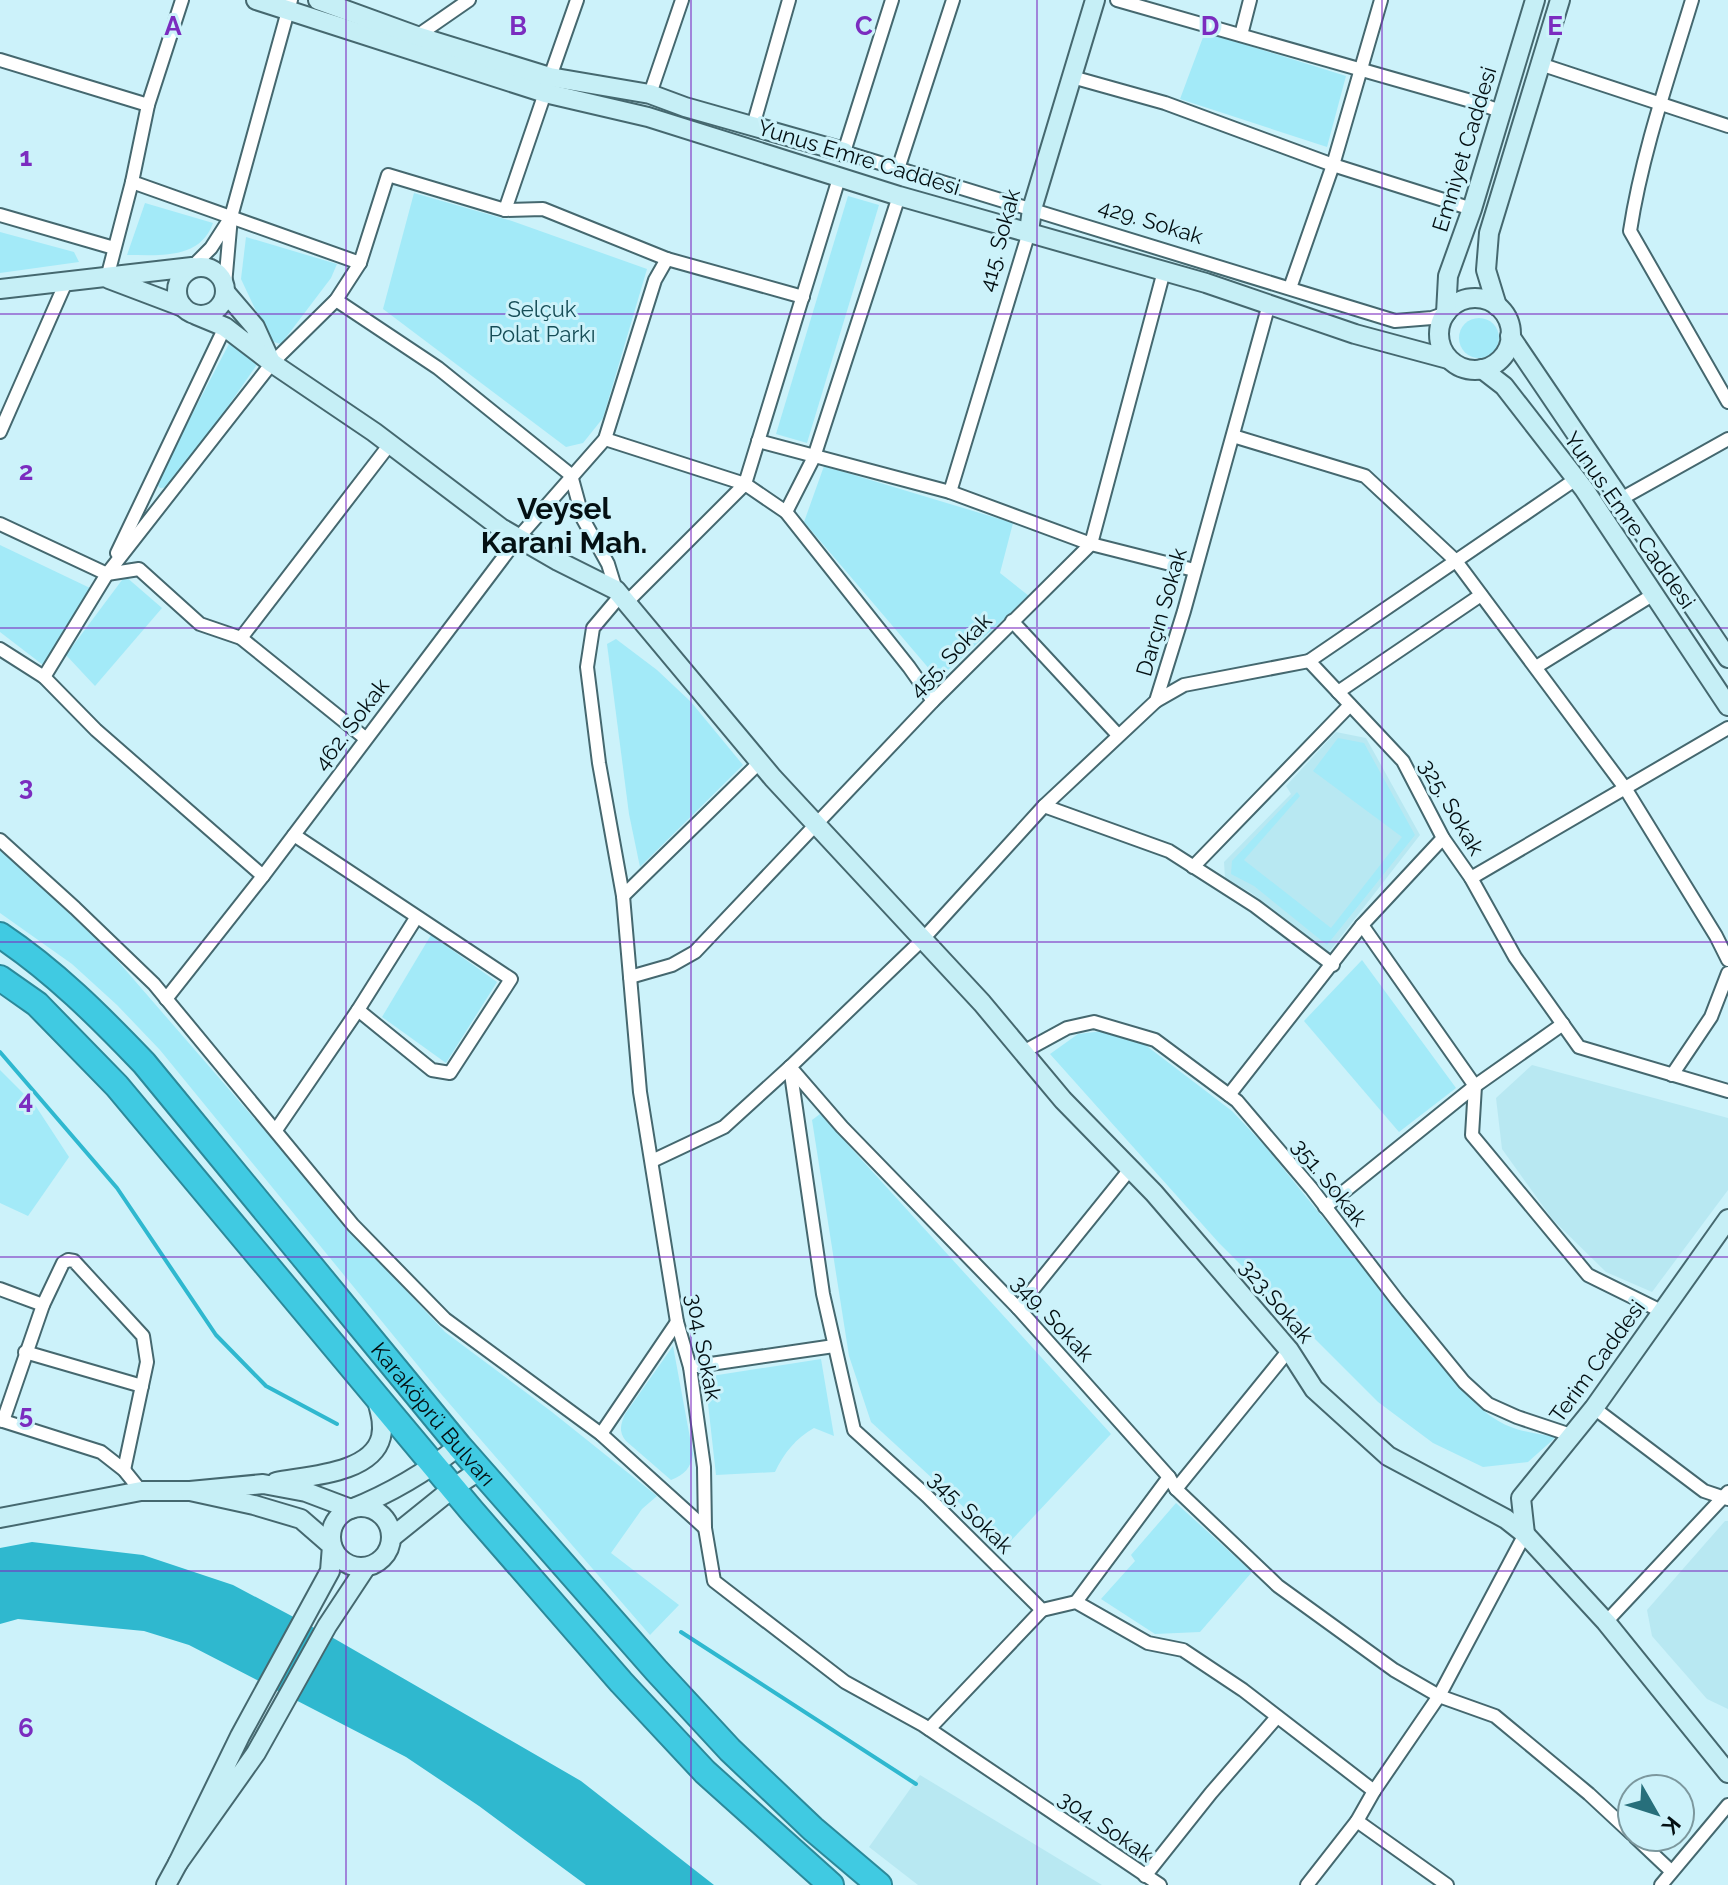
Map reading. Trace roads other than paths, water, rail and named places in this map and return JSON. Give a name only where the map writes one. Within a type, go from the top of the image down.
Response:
[{"type":"highway","name":"Karaköprü Bulvarı","points":[[0,935],[56,976],[94,1010],[144,1063],[459,1446],[656,1670],[730,1750],[813,1829],[879,1885]]},
{"type":"highway","name":"Karaköprü Bulvarı","points":[[0,978],[37,1004],[117,1086],[434,1466],[621,1682],[705,1772],[831,1885]]},
{"type":"street","points":[[107,278],[148,105],[182,0]]},
{"type":"street","name":"Yunus Emre Caddesi","points":[[256,0],[290,6],[840,175],[899,196],[1164,271],[1355,334],[1448,359]]},
{"type":"street","points":[[417,36],[469,0]]},
{"type":"street","points":[[505,210],[577,0]]},
{"type":"street","points":[[650,94],[682,0]]},
{"type":"street","points":[[753,126],[789,0]]},
{"type":"street","points":[[844,152],[892,0]]},
{"type":"street","points":[[898,169],[953,0]]},
{"type":"street","name":"415. Sokak","points":[[950,492],[1095,0]]},
{"type":"street","points":[[1117,0],[1500,111]]},
{"type":"street","points":[[1241,35],[1250,0]]},
{"type":"street","points":[[1290,288],[1333,165],[1381,0]]},
{"type":"street","name":"Emniyet Caddesi","points":[[1446,313],[1448,276],[1472,209],[1535,0]]},
{"type":"street","points":[[1497,306],[1476,298],[1454,305],[1446,313],[1440,324],[1439,336],[1448,359],[1470,370],[1482,369],[1502,357],[1510,336],[1509,324],[1497,306],[1486,270],[1489,233],[1560,0]]},
{"type":"street","points":[[1692,0],[1660,106],[1630,231],[1728,402]]},
{"type":"street","name":"429. Sokak","points":[[334,1],[547,85],[650,94],[1395,321],[1432,318],[1446,313]]},
{"type":"street","points":[[231,217],[211,248],[180,277],[176,293],[189,311],[212,313],[219,308],[225,289],[231,217],[290,6]]},
{"type":"street","points":[[0,60],[148,105]]},
{"type":"street","points":[[1540,64],[1728,126]]},
{"type":"street","points":[[1072,77],[1165,103],[1333,165],[1472,209]]},
{"type":"street","points":[[107,574],[272,363],[336,300],[360,263],[388,175],[505,210],[543,209],[667,259],[803,297]]},
{"type":"street","points":[[745,484],[840,175]]},
{"type":"street","points":[[132,182],[360,263]]},
{"type":"street","points":[[786,512],[814,457],[899,196]]},
{"type":"street","points":[[0,215],[114,248]]},
{"type":"street","name":"462. Sokak","points":[[166,999],[263,876],[518,538],[605,439],[655,280],[667,259]]},
{"type":"street","points":[[0,289],[209,267],[216,271],[225,289],[255,327],[272,363]]},
{"type":"street","points":[[1091,544],[1164,271]]},
{"type":"street","name":"323.Sokak","points":[[107,278],[225,327],[518,538],[621,597],[815,825],[923,939],[1063,1100],[1131,1168],[1289,1350],[1314,1389],[1388,1456],[1506,1519],[1525,1534],[1606,1622],[1728,1773]]},
{"type":"street","points":[[0,432],[66,282]]},
{"type":"street","points":[[336,300],[438,368],[571,475],[583,519],[608,564],[621,597]]},
{"type":"street","name":"Darçın Sokak","points":[[923,939],[1044,806],[1156,701],[1269,304]]},
{"type":"street","points":[[44,677],[107,574],[225,327]]},
{"type":"street","name":"Yunus Emre Caddesi","points":[[1510,336],[1728,658]]},
{"type":"street","name":"Yunus Emre Caddesi","points":[[1482,369],[1504,386],[1576,479],[1728,706]]},
{"type":"street","points":[[1233,436],[1365,476],[1456,561],[1625,788],[1728,960]]},
{"type":"street","points":[[605,439],[745,484],[786,512],[933,701]]},
{"type":"street","points":[[1619,500],[1728,439]]},
{"type":"street","points":[[758,441],[950,492],[1091,544],[1194,570]]},
{"type":"street","points":[[241,638],[390,444]]},
{"type":"street","points":[[1156,701],[1184,685],[1309,661],[1576,479]]},
{"type":"street","name":"304. Sokak","points":[[745,484],[621,597],[593,628],[587,667],[599,763],[623,896],[640,1092],[677,1322],[690,1367],[704,1467],[705,1528],[714,1581],[845,1682],[929,1729],[1160,1885]]},
{"type":"street","points":[[0,524],[107,574],[139,569],[200,624],[241,638],[365,738]]},
{"type":"street","name":"455. Sokak","points":[[630,977],[672,965],[695,952],[933,701],[1091,544]]},
{"type":"street","points":[[1536,667],[1654,594]]},
{"type":"street","points":[[1338,692],[1481,595]]},
{"type":"street","points":[[1012,621],[1118,735]]},
{"type":"street","points":[[0,649],[44,677],[96,730],[263,876]]},
{"type":"street","name":"325. Sokak","points":[[1309,661],[1403,761],[1443,838],[1471,878],[1515,957],[1579,1047],[1728,1091]]},
{"type":"street","points":[[1193,867],[1350,705]]},
{"type":"street","points":[[1471,878],[1728,728]]},
{"type":"street","points":[[623,896],[760,762]]},
{"type":"street","points":[[1044,806],[1169,851],[1255,906],[1333,965]]},
{"type":"street","points":[[294,835],[511,979],[450,1073],[432,1070],[358,1010]]},
{"type":"street","points":[[1229,1095],[1362,925],[1443,838]]},
{"type":"street","points":[[0,840],[75,908],[166,999],[353,1225],[445,1319],[601,1434],[705,1528]]},
{"type":"street","points":[[276,1130],[416,918]]},
{"type":"street","points":[[1362,925],[1475,1086],[1472,1135],[1588,1275],[1663,1312]]},
{"type":"street","points":[[652,1161],[724,1127],[923,939]]},
{"type":"street","points":[[1672,1075],[1711,1017],[1728,973]]},
{"type":"street","name":"351. Sokak","points":[[1023,1052],[1067,1028],[1094,1022],[1155,1040],[1237,1101],[1464,1382],[1488,1404],[1574,1436]]},
{"type":"street","points":[[1325,1207],[1475,1086],[1563,1024]]},
{"type":"street","name":"349. Sokak","points":[[790,1067],[842,1127],[1018,1308],[1169,1477],[1176,1489],[1278,1586],[1394,1670],[1439,1696],[1495,1716],[1616,1820]]},
{"type":"street","name":"345. Sokak","points":[[790,1067],[823,1294],[854,1430],[927,1496],[1042,1610]]},
{"type":"street","points":[[1018,1308],[1131,1168]]},
{"type":"street","name":"Terim Caddesi","points":[[1525,1534],[1521,1498],[1574,1436],[1728,1219]]},
{"type":"street","points":[[124,1470],[147,1362],[143,1336],[74,1261],[68,1260],[63,1263],[43,1305],[1,1420],[101,1452],[124,1470],[141,1491]]},
{"type":"street","points":[[0,1289],[43,1305]]},
{"type":"street","points":[[601,1434],[677,1322]]},
{"type":"street","points":[[690,1367],[834,1346]]},
{"type":"street","points":[[1176,1489],[1289,1350]]},
{"type":"street","points":[[25,1352],[142,1386]]},
{"type":"street","points":[[0,1518],[141,1491],[190,1491],[263,1484],[343,1470],[366,1459],[381,1439],[376,1397]]},
{"type":"street","points":[[1594,1408],[1704,1491],[1726,1496]]},
{"type":"street","points":[[166,1885],[240,1736],[330,1571],[333,1528],[337,1520],[351,1509],[390,1493],[434,1466],[459,1446]]},
{"type":"street","points":[[178,1863],[256,1753],[327,1626],[366,1567],[383,1557],[391,1538],[480,1470]]},
{"type":"street","points":[[929,1729],[1042,1610],[1076,1602],[1169,1477]]},
{"type":"street","points":[[263,1484],[306,1492],[351,1509],[361,1508],[379,1513],[391,1538]]},
{"type":"street","points":[[190,1491],[301,1519],[332,1546],[341,1560],[357,1567],[366,1567]]},
{"type":"street","points":[[1606,1622],[1726,1496]]},
{"type":"street","points":[[1307,1885],[1357,1821],[1439,1696],[1525,1534]]},
{"type":"street","points":[[1076,1602],[1148,1643],[1183,1650],[1374,1791]]},
{"type":"street","points":[[1145,1876],[1277,1717]]},
{"type":"street","points":[[1661,1885],[1728,1805]]},
{"type":"street","points":[[1357,1821],[1447,1885]]},
{"type":"street","name":"349. Sokak","points":[[1651,1853],[1671,1871]]},
{"type":"waterway","points":[[0,1052],[117,1188],[216,1335],[266,1386],[337,1424]]},
{"type":"waterway","points":[[681,1632],[916,1784]]},
{"type":"district","name":"Veysel Karani Mah.","points":[[564,525]]},
{"type":"park label","name":"Selçuk Polat Parkı","points":[[542,322]]}]
